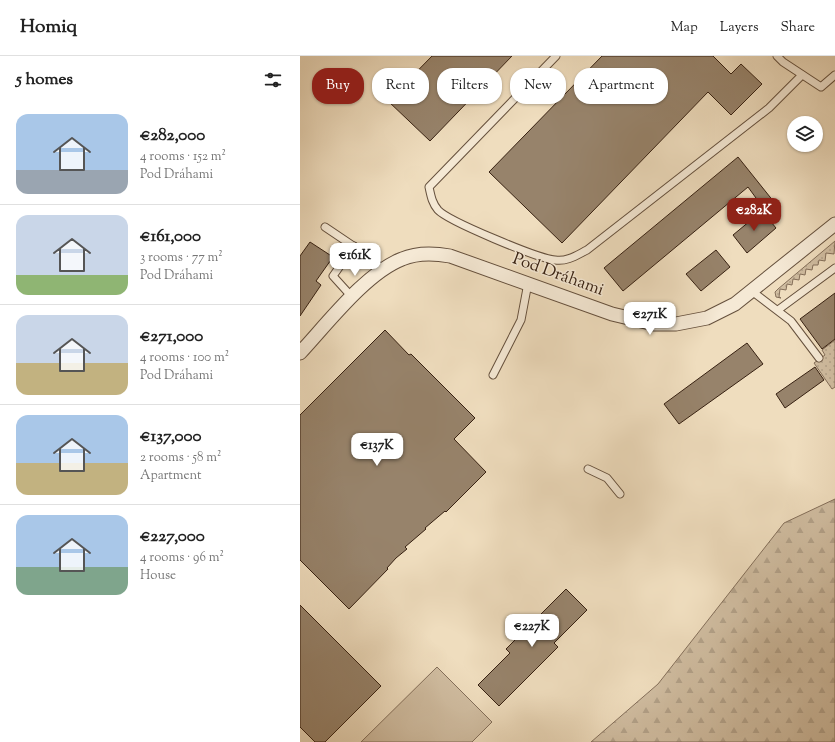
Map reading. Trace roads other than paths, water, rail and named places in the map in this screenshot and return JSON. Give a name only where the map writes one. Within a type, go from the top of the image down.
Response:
[{"type":"street","name":"Pod Dráhami","points":[[300,353],[352,297],[382,269],[403,258],[415,255],[437,254],[464,261],[612,314],[635,320],[665,324],[692,322],[722,312],[753,292],[835,224]]},
{"type":"lane","points":[[556,56],[429,187],[432,200],[439,211],[451,219],[532,253],[556,260],[569,259],[587,250],[769,108],[802,75]]},
{"type":"lane","points":[[777,56],[783,62],[821,87],[835,75]]},
{"type":"lane","points":[[325,227],[368,256],[382,269]]},
{"type":"lane","points":[[352,297],[333,276],[354,246]]},
{"type":"lane","points":[[778,310],[835,268]]},
{"type":"lane","points":[[493,375],[521,320],[528,283]]},
{"type":"lane","points":[[753,292],[778,310],[797,328],[819,358]]},
{"type":"lane","points":[[588,469],[606,478],[620,494]]}]
